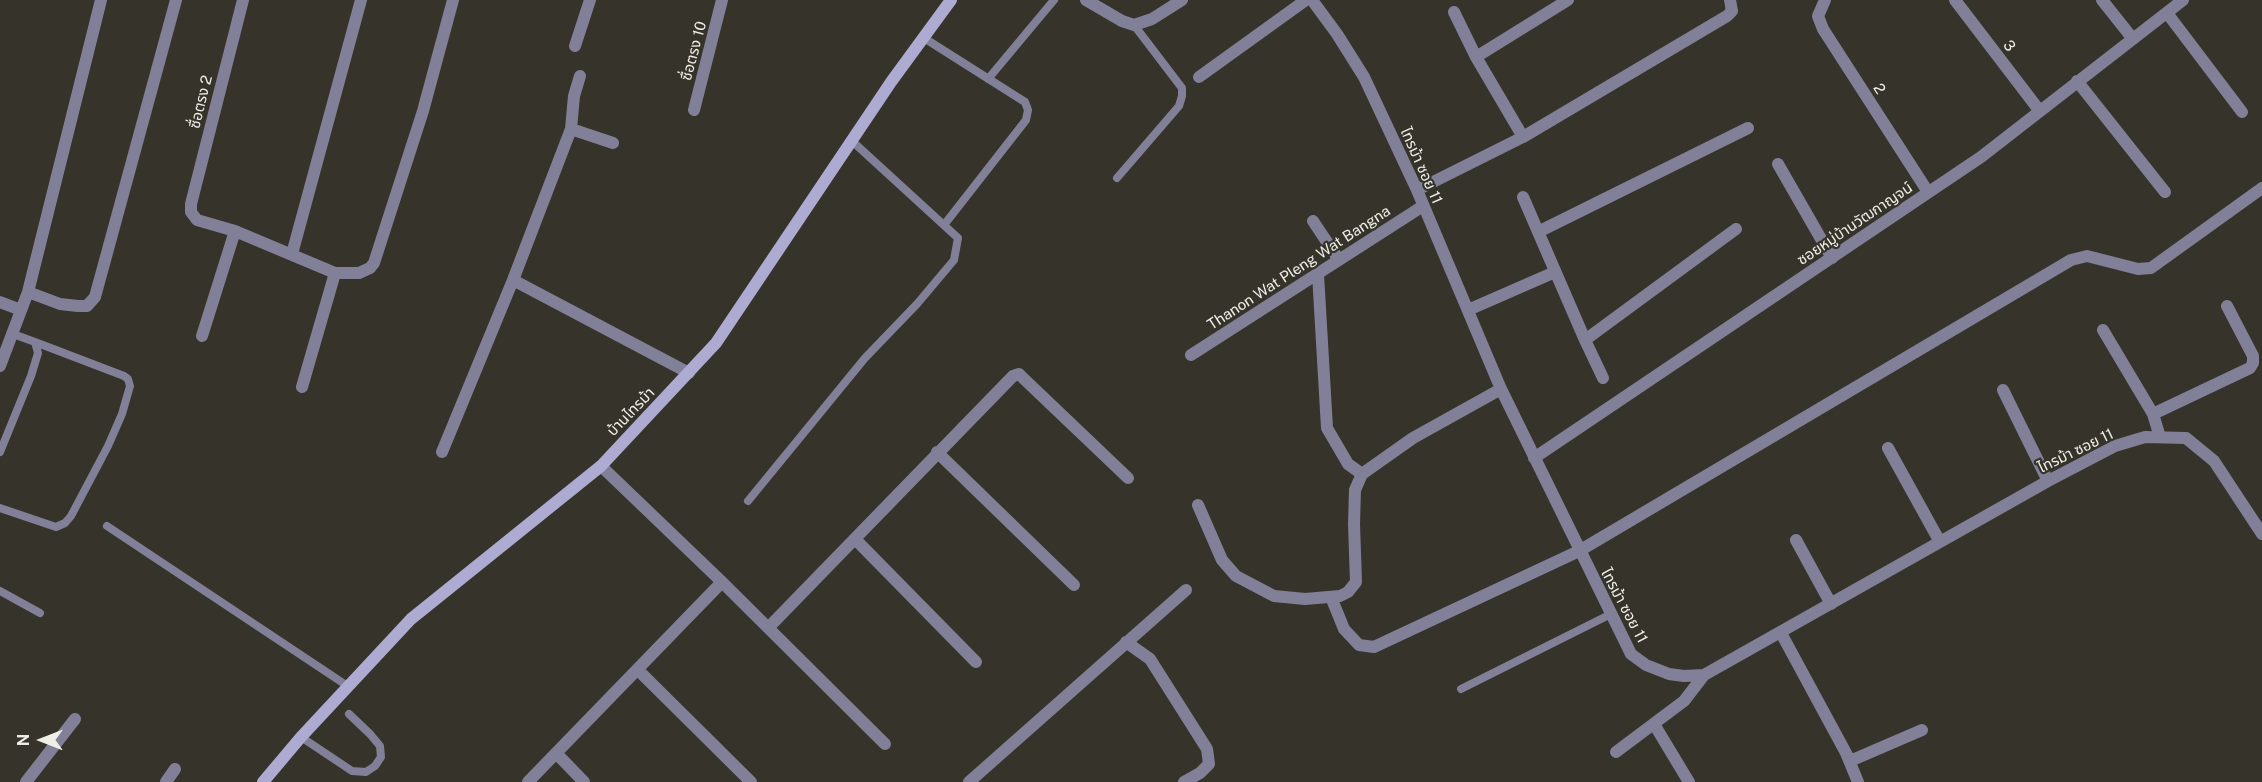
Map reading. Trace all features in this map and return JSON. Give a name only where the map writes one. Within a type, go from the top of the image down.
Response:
[{"type":"street","points":[[0,366],[28,292],[101,0]]},
{"type":"street","points":[[28,292],[60,304],[78,306],[87,306],[95,297],[176,0]]},
{"type":"street","name":"ซื่อตรง 2","points":[[235,231],[197,220],[191,212],[190,204],[243,0]]},
{"type":"street","points":[[292,254],[361,0]]},
{"type":"street","points":[[202,336],[235,231],[335,273],[359,273],[370,268],[374,263],[423,111],[453,0]]},
{"type":"street","points":[[576,46],[590,0]]},
{"type":"street","name":"ซื่อตรง 10","points":[[694,110],[722,0]]},
{"type":"street","name":"บ้านไทรม้า","points":[[263,782],[301,737],[411,619],[601,466],[716,343],[891,82],[951,0]]},
{"type":"street","points":[[1086,0],[1122,21],[1134,25],[1152,19],[1182,0]]},
{"type":"street","points":[[1199,77],[1306,0]]},
{"type":"street","name":"ไทรม้า ซอย 11","points":[[1312,0],[1364,77],[1417,190],[1501,389],[1534,458],[1631,654],[1646,665],[1669,674],[1704,675],[2048,481],[2115,446],[2145,437],[2186,438],[2214,461],[2262,534]]},
{"type":"street","points":[[1476,57],[1568,0]]},
{"type":"street","points":[[1417,190],[1523,137],[1727,16],[1732,11],[1730,0]]},
{"type":"street","name":"2","points":[[1825,0],[1818,16],[1823,29],[1928,192]]},
{"type":"street","name":"3","points":[[1955,0],[2039,110]]},
{"type":"street","points":[[2102,0],[2133,39]]},
{"type":"street","name":"ซอยหมู่บ้านวัฒกาญจน์","points":[[1534,458],[1981,157],[2182,0]]},
{"type":"street","points":[[1454,12],[1476,57],[1523,137]]},
{"type":"street","points":[[2166,13],[2242,112]]},
{"type":"street","points":[[442,452],[513,280],[571,129],[574,96],[580,76]]},
{"type":"street","points":[[2077,81],[2165,192]]},
{"type":"street","points":[[1538,232],[1748,128]]},
{"type":"street","points":[[571,129],[613,143]]},
{"type":"street","points":[[1778,164],[1832,258]]},
{"type":"street","points":[[1331,597],[1344,628],[1359,645],[1374,647],[1579,551],[2071,260],[2087,255],[2138,269],[2151,268],[2262,188]]},
{"type":"street","points":[[1523,197],[1603,378]]},
{"type":"street","name":"Thanon Wat Pleng Wat Bangna","points":[[1191,355],[1423,206]]},
{"type":"street","points":[[1313,220],[1339,260]]},
{"type":"street","points":[[1585,340],[1736,229]]},
{"type":"street","points":[[1468,310],[1555,272]]},
{"type":"street","points":[[302,387],[335,273]]},
{"type":"street","points":[[1318,274],[1327,428],[1348,464],[1362,474]]},
{"type":"street","points":[[513,280],[689,373]]},
{"type":"street","points":[[0,302],[21,310]]},
{"type":"street","points":[[2153,414],[2250,368],[2253,356],[2227,306]]},
{"type":"street","points":[[2103,330],[2153,414],[2160,437]]},
{"type":"street","points":[[769,627],[1013,376],[1019,374],[1128,478]]},
{"type":"street","points":[[1198,505],[1222,560],[1236,576],[1274,596],[1305,599],[1340,596],[1348,592],[1356,582],[1355,502],[1356,490],[1362,474],[1413,438],[1501,389]]},
{"type":"street","points":[[2002,390],[2048,481]]},
{"type":"street","points":[[1888,448],[1940,542]]},
{"type":"street","points":[[937,452],[1074,585]]},
{"type":"street","points":[[601,466],[769,627],[885,744]]},
{"type":"street","points":[[855,538],[976,662]]},
{"type":"street","points":[[1796,540],[1831,604]]},
{"type":"street","points":[[528,782],[722,582]]},
{"type":"street","points":[[969,782],[1186,590]]},
{"type":"street","points":[[1781,633],[1850,761],[1858,782]]},
{"type":"street","points":[[1126,642],[1150,659],[1207,749],[1209,764],[1200,773],[1184,782]]},
{"type":"street","points":[[638,670],[751,782]]},
{"type":"street","points":[[1616,752],[1684,702],[1704,675]]},
{"type":"street","points":[[26,782],[75,719]]},
{"type":"street","points":[[1654,724],[1689,782]]},
{"type":"street","points":[[1850,761],[1922,730]]},
{"type":"street","points":[[556,753],[584,782]]},
{"type":"street","points":[[165,782],[175,769]]},
{"type":"lane","points":[[988,79],[1054,0]]},
{"type":"lane","points":[[1117,178],[1179,105],[1182,96],[1182,88],[1134,25]]},
{"type":"lane","points":[[924,38],[1025,102],[1028,110],[1026,120],[944,225]]},
{"type":"lane","points":[[748,501],[866,358],[917,304],[954,260],[958,238],[852,141]]},
{"type":"lane","points":[[0,508],[56,527],[65,523],[71,516],[108,446],[130,386],[124,375],[13,334]]},
{"type":"lane","points":[[0,452],[31,376],[38,353],[35,342]]},
{"type":"lane","points":[[107,526],[349,687]]},
{"type":"lane","points":[[0,591],[40,613]]},
{"type":"lane","points":[[1461,689],[1611,614]]},
{"type":"lane","points":[[301,737],[352,771],[366,772],[375,766],[381,757],[380,746],[348,714]]}]
